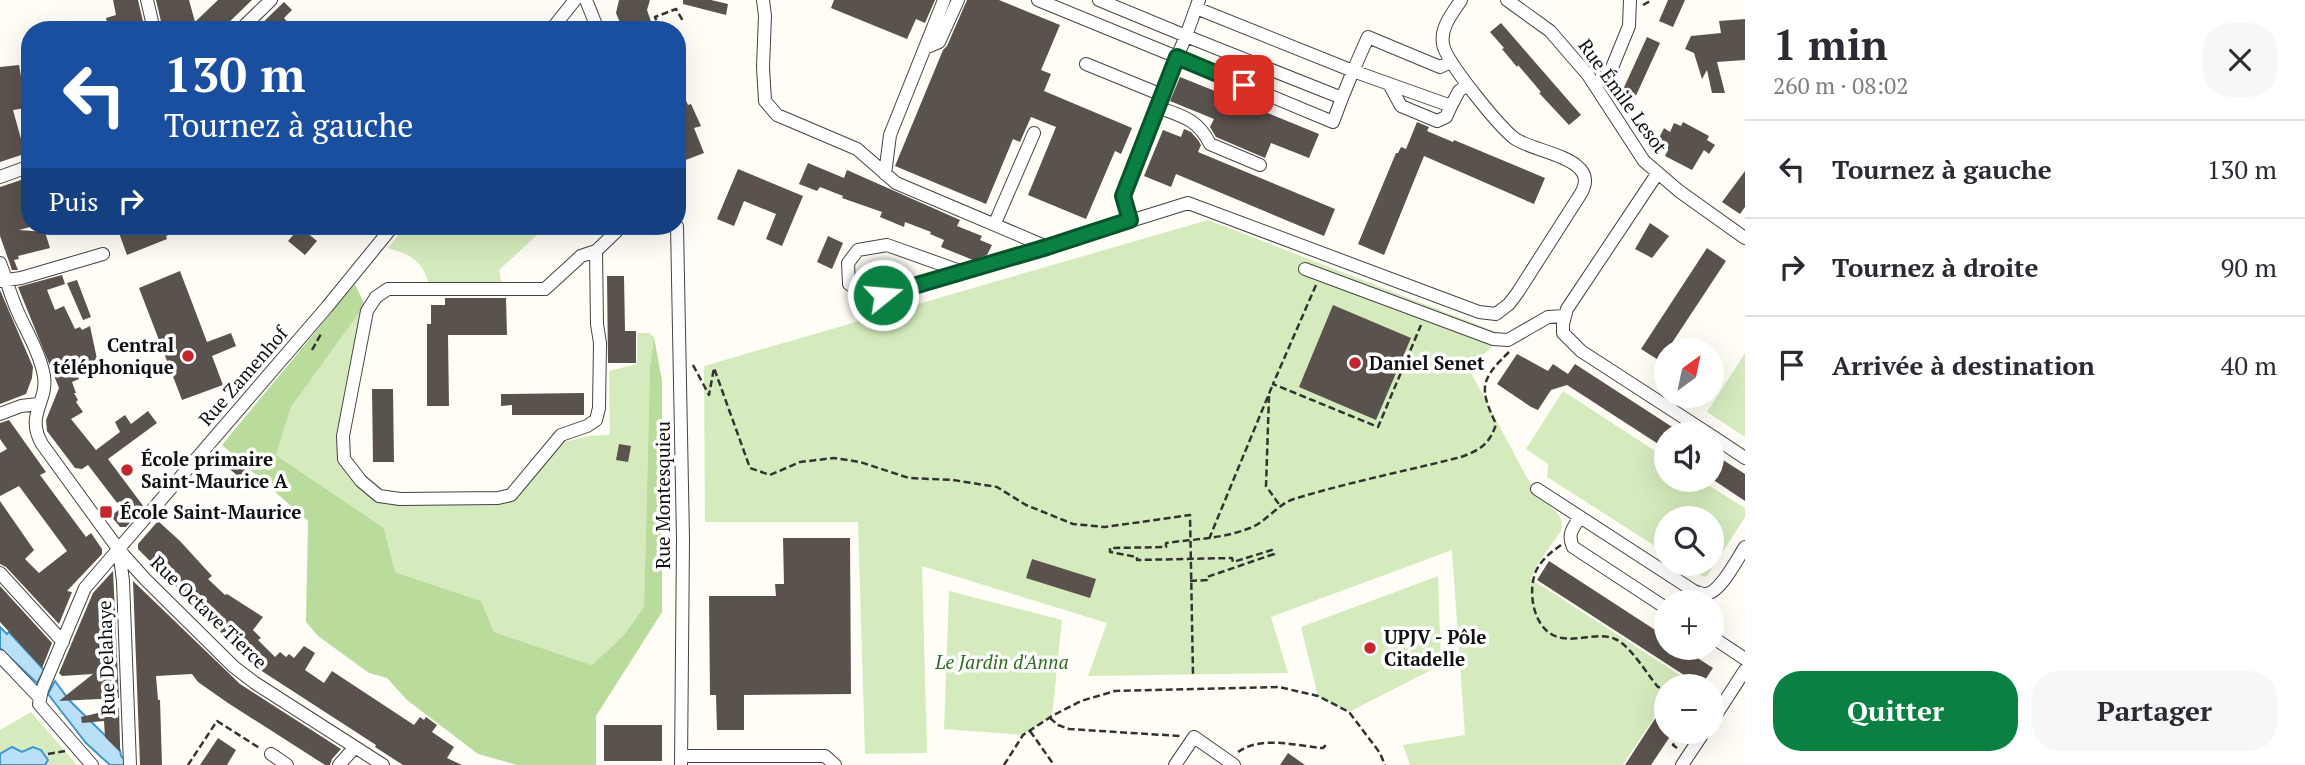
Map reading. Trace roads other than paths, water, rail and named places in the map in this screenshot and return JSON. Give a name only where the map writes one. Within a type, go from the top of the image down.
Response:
[{"type":"street","points":[[147,0],[152,21]]},
{"type":"street","points":[[249,21],[271,0]]},
{"type":"street","points":[[558,21],[575,0]]},
{"type":"street","points":[[586,0],[594,21]]},
{"type":"street","points":[[763,0],[765,101],[777,115],[857,149],[896,183],[1047,247]]},
{"type":"street","points":[[885,174],[890,135],[944,0]]},
{"type":"street","points":[[925,48],[939,42],[958,0]]},
{"type":"street","points":[[1038,0],[1333,122],[1368,37],[1440,67],[1451,62]]},
{"type":"street","points":[[1099,0],[1342,99]]},
{"type":"street","points":[[960,271],[887,246],[858,250],[848,262],[849,284],[864,293],[883,295],[1188,203],[1479,312],[1496,314],[1509,304],[1518,292],[1580,195],[1584,188],[1584,175],[1576,163],[1515,139],[1467,85],[1451,62],[1443,44],[1444,28],[1461,0]]},
{"type":"street","name":"Rue Émile Lesot","points":[[1507,0],[1550,32],[1588,75],[1644,161],[1657,174],[1745,238]]},
{"type":"street","points":[[1595,86],[1611,70],[1629,26],[1630,0]]},
{"type":"street","points":[[1130,220],[1123,196],[1197,4],[1389,84],[1401,106],[1437,121],[1446,117],[1459,90],[1467,85]]},
{"type":"street","points":[[1086,64],[1192,120],[1205,133],[1210,144],[1260,165]]},
{"type":"street","points":[[995,223],[1034,133]]},
{"type":"street","points":[[0,177],[21,169]]},
{"type":"street","points":[[1657,174],[1567,309],[1563,333],[1581,351],[1690,422]]},
{"type":"street","name":"Rue Zamenhof","points":[[41,693],[85,588],[386,235]]},
{"type":"street","points":[[596,251],[597,324],[600,343],[599,408],[596,420],[561,435],[511,495],[498,498],[400,499],[379,496],[361,481],[344,459],[343,436],[367,310],[376,297],[388,289],[545,289],[581,256],[596,251],[613,235]]},
{"type":"street","name":"Rue Montesquieu","points":[[677,235],[681,360],[681,760]]},
{"type":"street","points":[[3,281],[103,254]]},
{"type":"street","name":"Rue Octave Tierce","points":[[0,263],[3,281],[42,366],[44,391],[38,404],[35,432],[119,550],[234,667],[383,765]]},
{"type":"street","points":[[1305,269],[1493,339],[1508,340],[1548,317],[1565,316]]},
{"type":"street","points":[[0,414],[21,406],[38,404]]},
{"type":"street","points":[[1724,444],[1745,458]]},
{"type":"street","points":[[1537,489],[1694,591],[1704,594],[1714,592],[1745,547]]},
{"type":"street","points":[[1580,517],[1569,538],[1573,547],[1654,600]]},
{"type":"street","name":"Rue Delahaye","points":[[119,550],[123,581],[131,763]]},
{"type":"street","points":[[0,573],[63,642]]},
{"type":"street","points":[[1724,646],[1745,659]]},
{"type":"street","points":[[0,656],[41,693],[39,704],[42,710],[92,765]]},
{"type":"street","points":[[1724,702],[1745,670]]},
{"type":"street","points":[[1174,765],[1194,737],[1232,764]]},
{"type":"street","points":[[1682,765],[1696,744]]},
{"type":"street","points":[[338,765],[355,747]]},
{"type":"street","points":[[271,754],[287,765]]},
{"type":"street","points":[[681,760],[825,756],[835,765]]},
{"type":"water","points":[[0,627],[7,634],[9,632],[44,670],[37,683],[0,648]]},
{"type":"water","points":[[55,681],[69,700],[120,750],[121,756],[130,765],[110,765],[86,743],[48,694]]},
{"type":"water","points":[[12,747],[22,752],[33,747],[41,750],[48,760],[45,765],[0,765],[0,754]]},
{"type":"place","name":"Central téléphonique","points":[[188,356]]},
{"type":"place","name":"Daniel Senet","points":[[1355,363]]},
{"type":"place","name":"École primaire Saint-Maurice A","points":[[127,470]]},
{"type":"place","name":"École Saint-Maurice","points":[[106,512]]},
{"type":"place","name":"UPJV - Pôle Citadelle","points":[[1370,648]]},
{"type":"park label","name":"Le Jardin d'Anna","points":[[1002,662]]}]
